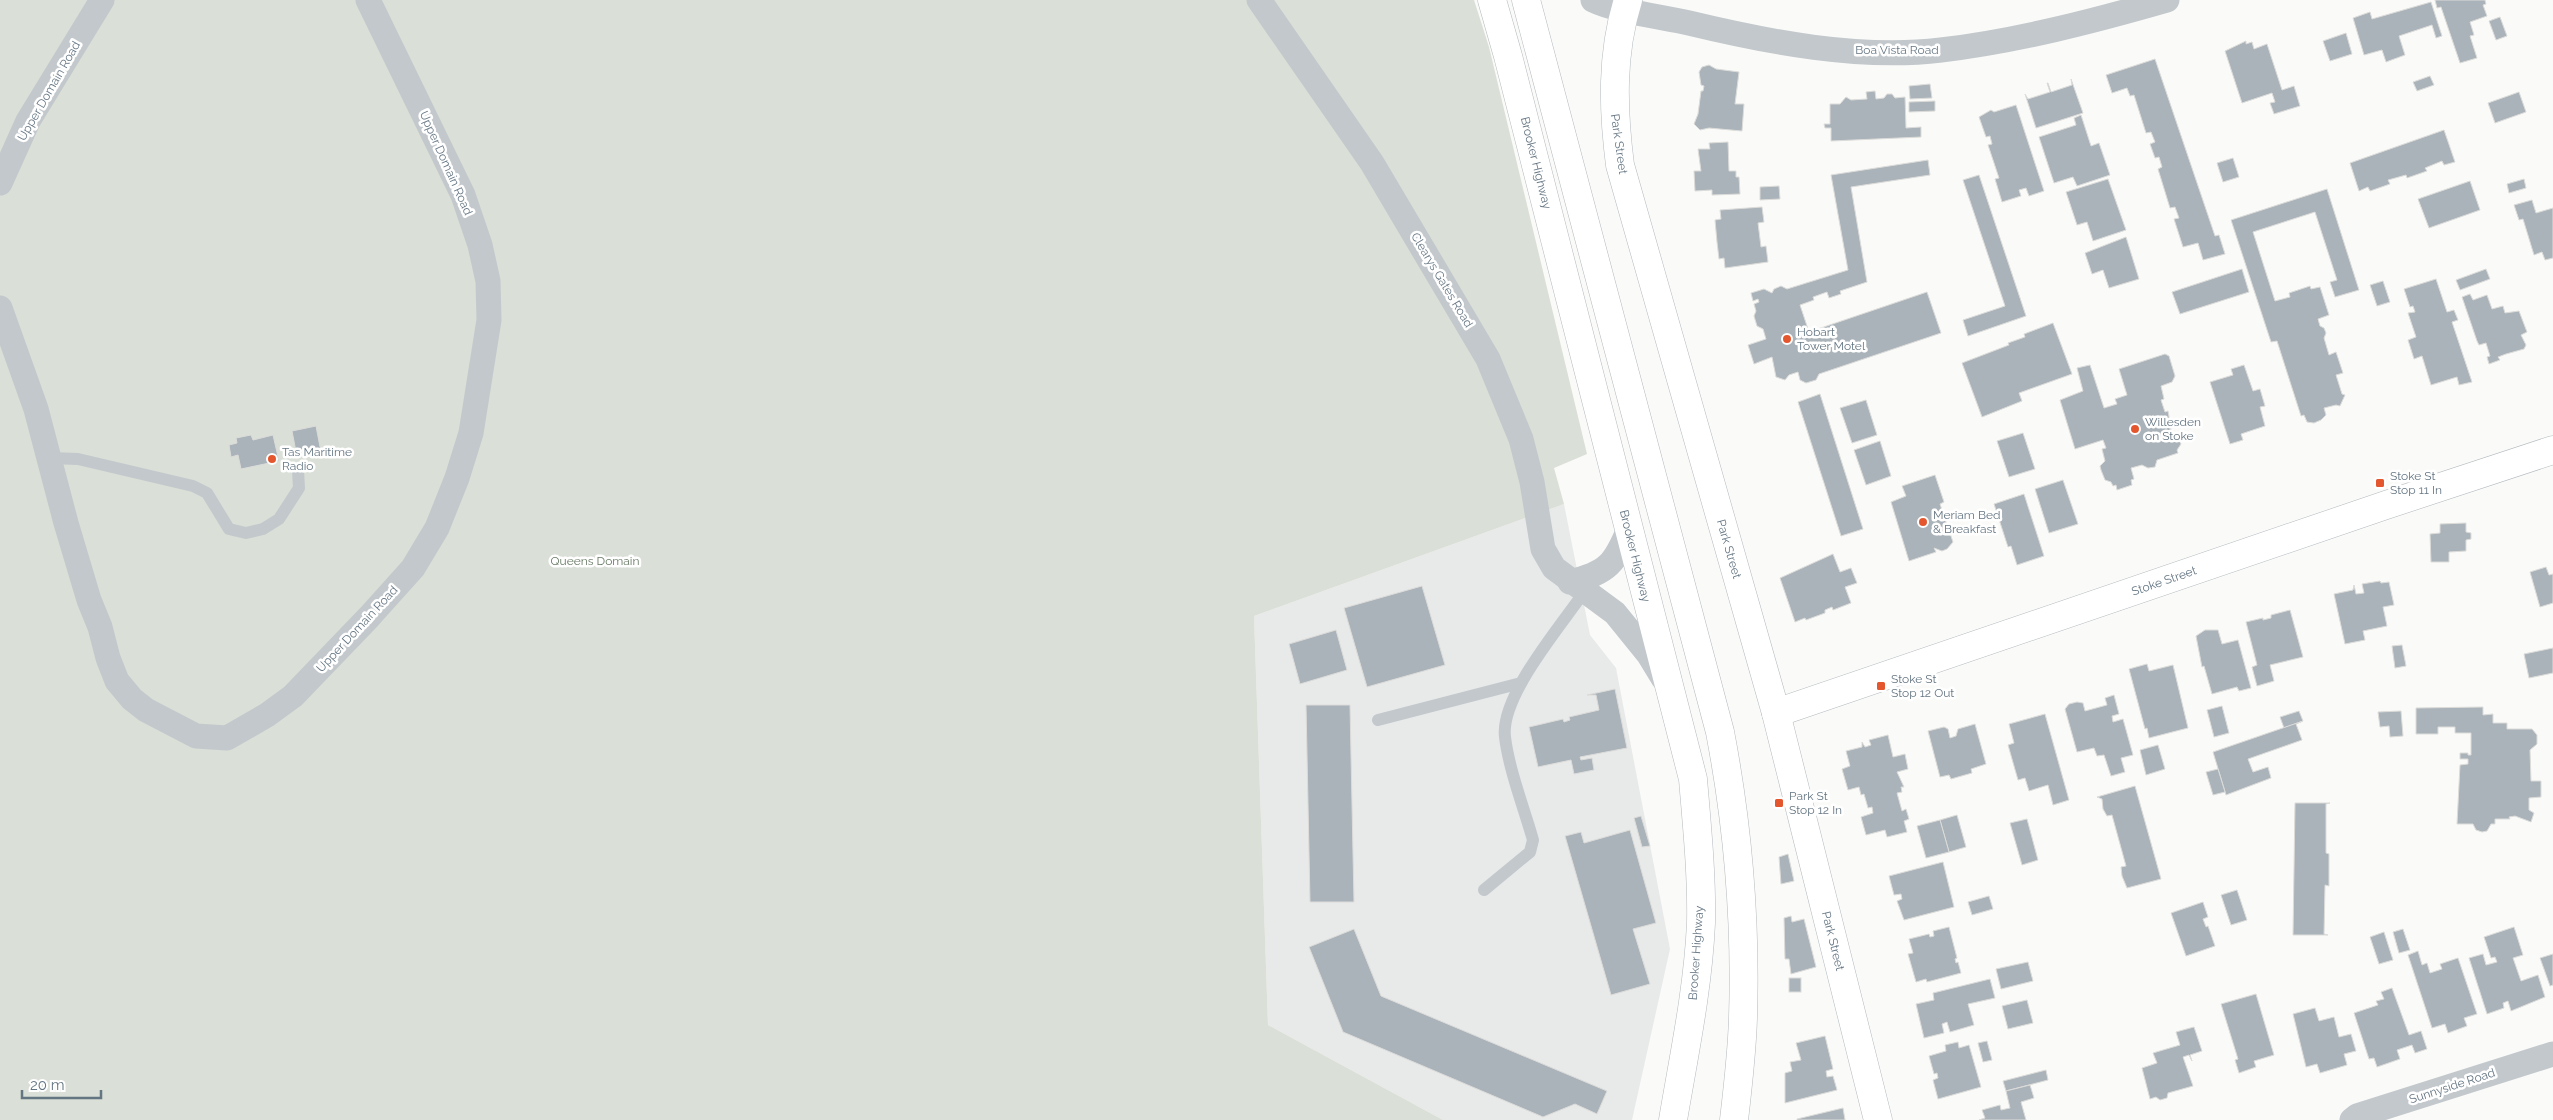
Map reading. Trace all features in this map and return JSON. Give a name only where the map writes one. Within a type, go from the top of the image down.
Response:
[{"type":"main road","name":"Brooker Highway","points":[[1492,0],[1508,56],[1693,779],[1699,846],[1700,924],[1693,1008],[1673,1120]]},
{"type":"main road","points":[[1526,0],[1715,712],[1730,782],[1742,924],[1743,1019],[1734,1120]]},
{"type":"main road","name":"Park Street","points":[[1609,12],[1616,67],[1614,114],[1620,165],[1776,713],[1878,1120]]},
{"type":"main road","name":"Stoke Street","points":[[1776,713],[2553,450]]},
{"type":"street","name":"Upper Domain Road","points":[[0,183],[28,121],[102,0]]},
{"type":"street","name":"Upper Domain Road","points":[[0,308],[20,360],[50,458],[89,600],[118,681],[132,699],[146,710],[196,736],[227,738],[268,715],[293,696],[369,617],[413,568],[437,528],[457,478],[471,433],[489,320],[488,281],[480,244],[463,195],[368,0]]},
{"type":"street","name":"Clearys Gates Road","points":[[1259,0],[1372,163],[1488,359],[1521,438],[1532,482],[1543,549],[1554,568],[1577,587],[1615,613],[1650,655],[1669,689]]},
{"type":"street","name":"Boa Vista Road","points":[[1609,12],[1808,46],[1885,52],[1940,50],[2042,32],[2167,0]]},
{"type":"street","points":[[1577,587],[1606,569],[1617,557],[1629,528]]},
{"type":"street","name":"Sunnyside Road","points":[[2352,1120],[2356,1116],[2553,1054]]},
{"type":"lane","points":[[50,458],[78,459],[193,486],[207,493],[229,528],[246,533],[263,529],[279,519],[299,488],[298,471]]},
{"type":"lane","points":[[1484,890],[1530,852],[1533,840],[1505,736],[1508,711],[1521,683],[1577,587]]},
{"type":"lane","points":[[1378,720],[1521,683]]},
{"type":"shaded area","points":[[1564,504],[1590,635],[1616,668],[1670,949],[1632,1120],[1443,1120],[1268,1025],[1254,616]]},
{"type":"green space","name":"Queens Domain","points":[[0,0],[1474,0],[1489,47],[1587,454],[1554,468],[1564,504],[1254,616],[1268,1025],[1443,1120],[0,1120]]},
{"type":"building","points":[[2435,0],[2485,0],[2486,4],[2483,5],[2487,16],[2470,22],[2474,35],[2470,36],[2477,58],[2460,63],[2441,7],[2437,8]]},
{"type":"building","points":[[2431,2],[2442,36],[2436,38],[2432,25],[2399,36],[2405,55],[2386,62],[2382,50],[2364,55],[2353,18],[2370,12],[2372,19]]},
{"type":"building","points":[[2500,17],[2507,36],[2496,40],[2489,21]]},
{"type":"building","points":[[2346,33],[2352,54],[2330,61],[2323,41]]},
{"type":"building","points":[[2246,41],[2246,44],[2252,42],[2254,49],[2267,44],[2282,90],[2294,86],[2300,106],[2274,114],[2270,103],[2275,102],[2272,93],[2242,103],[2225,51]]},
{"type":"building","points":[[2155,59],[2215,236],[2219,235],[2225,254],[2203,260],[2198,243],[2183,247],[2174,219],[2179,218],[2175,207],[2170,208],[2158,169],[2162,167],[2159,157],[2155,158],[2150,144],[2155,142],[2151,132],[2146,133],[2134,95],[2130,96],[2127,88],[2112,93],[2106,75]]},
{"type":"building","points":[[1709,65],[1716,69],[1739,72],[1735,104],[1744,104],[1742,131],[1709,128],[1700,130],[1694,124],[1698,114],[1701,91],[1703,91],[1704,86],[1701,85],[1699,72],[1702,67]]},
{"type":"building","points":[[2430,76],[2434,85],[2417,91],[2413,82]]},
{"type":"building","points":[[2071,79],[2083,113],[2036,128],[2025,94],[2028,99],[2050,92],[2047,83],[2051,92],[2072,85]]},
{"type":"building","points":[[1930,84],[1932,98],[1910,99],[1909,86]]},
{"type":"building","points":[[1875,91],[1876,99],[1884,98],[1887,94],[1892,94],[1895,98],[1905,97],[1906,128],[1921,127],[1921,137],[1831,141],[1831,128],[1825,128],[1824,124],[1830,124],[1830,104],[1840,104],[1846,97],[1851,100],[1867,99],[1866,92]]},
{"type":"building","points":[[2519,92],[2526,112],[2495,123],[2488,103]]},
{"type":"building","points":[[1935,101],[1935,111],[1909,112],[1909,102]]},
{"type":"building","points":[[2016,105],[2044,191],[2029,196],[2026,188],[2019,190],[2021,196],[2002,202],[1995,179],[1999,178],[1988,145],[1992,144],[1990,136],[1986,137],[1979,117],[1991,110],[1994,112]]},
{"type":"building","points":[[2081,115],[2091,146],[2099,143],[2110,175],[2077,186],[2073,177],[2054,183],[2039,137],[2076,125],[2074,118]]},
{"type":"building","points":[[2444,130],[2455,162],[2444,165],[2442,161],[2425,168],[2427,171],[2407,178],[2406,175],[2388,180],[2390,184],[2370,191],[2368,187],[2359,191],[2350,163]]},
{"type":"building","points":[[1728,142],[1729,171],[1736,171],[1736,177],[1739,177],[1740,194],[1712,195],[1712,190],[1695,191],[1694,171],[1701,171],[1698,149],[1710,149],[1709,143]]},
{"type":"building","points":[[2233,158],[2239,177],[2223,182],[2217,163]]},
{"type":"building","points":[[1928,160],[1930,175],[1851,187],[1867,282],[1840,291],[1841,294],[1829,298],[1827,292],[1813,297],[1814,300],[1800,305],[1809,332],[1927,292],[1941,333],[1819,374],[1816,380],[1806,383],[1800,380],[1798,372],[1789,375],[1785,380],[1776,377],[1772,357],[1754,364],[1748,345],[1766,339],[1763,329],[1757,326],[1754,316],[1756,311],[1754,304],[1759,302],[1758,299],[1753,301],[1751,293],[1764,289],[1772,293],[1774,289],[1781,286],[1787,289],[1848,270],[1831,175]]},
{"type":"building","points":[[1979,175],[2026,316],[1968,336],[1963,320],[2005,306],[1963,180]]},
{"type":"building","points":[[2108,179],[2126,230],[2093,241],[2087,222],[2077,225],[2066,192]]},
{"type":"building","points":[[2524,179],[2526,188],[2509,193],[2507,184]]},
{"type":"building","points":[[2470,181],[2480,210],[2429,228],[2418,199]]},
{"type":"building","points":[[1779,186],[1780,199],[1760,200],[1760,187]]},
{"type":"building","points":[[2327,189],[2359,290],[2335,297],[2330,282],[2337,280],[2315,212],[2253,232],[2275,301],[2290,297],[2289,293],[2310,286],[2311,289],[2320,287],[2329,315],[2318,319],[2320,326],[2324,328],[2326,333],[2324,338],[2329,355],[2336,352],[2343,373],[2336,375],[2342,394],[2345,395],[2340,406],[2324,408],[2326,415],[2314,423],[2307,422],[2304,415],[2301,416],[2277,341],[2271,342],[2231,220]]},
{"type":"building","points":[[2532,200],[2536,213],[2553,208],[2553,258],[2545,260],[2542,252],[2534,255],[2523,219],[2519,220],[2514,205]]},
{"type":"building","points":[[1762,207],[1764,222],[1758,223],[1761,247],[1766,246],[1768,262],[1725,268],[1724,258],[1719,259],[1715,220],[1721,219],[1720,210]]},
{"type":"building","points":[[2126,237],[2139,279],[2109,288],[2103,270],[2092,274],[2085,253]]},
{"type":"building","points":[[2242,269],[2249,292],[2180,314],[2172,292]]},
{"type":"building","points":[[2486,269],[2490,279],[2460,290],[2456,280]]},
{"type":"building","points":[[2436,279],[2447,312],[2454,310],[2458,320],[2452,322],[2472,382],[2459,385],[2457,377],[2431,385],[2422,356],[2414,359],[2408,340],[2416,337],[2408,313],[2415,312],[2413,306],[2410,307],[2404,289]]},
{"type":"building","points":[[2383,281],[2390,302],[2377,306],[2370,285]]},
{"type":"building","points":[[2470,294],[2473,300],[2487,295],[2492,309],[2503,306],[2505,313],[2519,311],[2527,332],[2521,335],[2526,345],[2524,349],[2498,357],[2500,360],[2489,364],[2487,357],[2490,356],[2486,343],[2479,345],[2462,297]]},
{"type":"building","points":[[2053,323],[2072,374],[2019,393],[2022,401],[1982,417],[1962,363],[2009,345],[2008,343],[2025,337],[2024,334]]},
{"type":"building","points":[[2165,354],[2169,356],[2175,376],[2172,382],[2161,386],[2164,399],[2161,400],[2165,412],[2168,411],[2172,434],[2178,437],[2181,444],[2177,450],[2178,453],[2157,460],[2155,467],[2148,468],[2142,465],[2131,468],[2134,479],[2131,480],[2132,485],[2117,490],[2116,485],[2113,486],[2111,482],[2105,480],[2101,470],[2100,466],[2105,461],[2102,449],[2106,448],[2103,440],[2075,449],[2060,400],[2083,391],[2077,368],[2090,365],[2104,408],[2117,404],[2115,399],[2127,395],[2119,369]]},
{"type":"building","points":[[2244,365],[2253,391],[2260,389],[2265,406],[2260,407],[2265,426],[2241,434],[2243,440],[2230,444],[2210,382],[2233,375],[2231,369]]},
{"type":"building","points":[[1820,394],[1863,529],[1841,536],[1798,402]]},
{"type":"building","points":[[1866,400],[1877,435],[1852,443],[1840,408]]},
{"type":"building","points":[[316,426],[321,452],[297,457],[292,431]]},
{"type":"building","points":[[2023,433],[2035,469],[2009,477],[1997,441]]},
{"type":"building","points":[[251,435],[253,440],[273,435],[279,461],[241,469],[238,455],[231,457],[229,445],[237,443],[236,438]]},
{"type":"building","points":[[1880,441],[1891,476],[1866,485],[1854,450]]},
{"type":"building","points":[[1935,475],[1944,502],[1940,504],[1953,542],[1947,549],[1942,551],[1934,548],[1936,552],[1909,561],[1891,502],[1906,496],[1902,486]]},
{"type":"building","points":[[2063,480],[2078,524],[2049,533],[2035,489]]},
{"type":"building","points":[[2024,494],[2044,556],[2017,565],[2011,546],[2008,547],[1994,504]]},
{"type":"building","points":[[2466,523],[2466,532],[2471,533],[2471,539],[2466,540],[2466,551],[2449,552],[2449,562],[2431,562],[2430,534],[2440,533],[2440,524]]},
{"type":"building","points":[[1833,554],[1840,572],[1851,568],[1857,583],[1845,587],[1851,603],[1833,610],[1832,607],[1825,610],[1825,613],[1795,622],[1780,578]]},
{"type":"building","points":[[2546,567],[2549,575],[2553,574],[2553,603],[2540,607],[2530,572]]},
{"type":"building","points":[[2380,581],[2381,583],[2389,582],[2394,605],[2383,607],[2387,626],[2363,631],[2365,640],[2345,644],[2334,594],[2353,590],[2354,585],[2356,594],[2364,593],[2362,584]]},
{"type":"building","points":[[1422,586],[1445,665],[1367,687],[1344,608]]},
{"type":"building","points":[[2290,610],[2303,657],[2270,665],[2274,681],[2257,686],[2252,667],[2257,665],[2246,622],[2271,618],[2271,615]]},
{"type":"building","points":[[1336,630],[1347,670],[1300,684],[1289,644]]},
{"type":"building","points":[[2205,630],[2218,630],[2222,644],[2238,640],[2251,688],[2239,691],[2237,687],[2212,694],[2204,666],[2202,667],[2196,636]]},
{"type":"building","points":[[2402,645],[2406,666],[2395,668],[2392,646]]},
{"type":"building","points":[[2553,648],[2553,673],[2529,678],[2524,654]]},
{"type":"building","points":[[2147,664],[2149,671],[2173,665],[2188,728],[2149,738],[2129,669]]},
{"type":"building","points":[[1615,689],[1627,748],[1580,757],[1581,760],[1592,758],[1594,770],[1574,774],[1571,760],[1538,767],[1529,727],[1563,719],[1564,722],[1570,720],[1569,717],[1599,710],[1596,695],[1587,695]]},
{"type":"building","points":[[2114,695],[2119,714],[2112,716],[2113,722],[2123,719],[2133,755],[2121,758],[2125,772],[2111,776],[2104,755],[2097,756],[2094,748],[2077,752],[2065,709],[2069,704],[2077,702],[2083,703],[2085,711],[2107,705],[2105,698]]},
{"type":"building","points":[[1306,705],[1350,705],[1354,902],[1310,902]]},
{"type":"building","points":[[2222,706],[2229,733],[2214,737],[2207,710]]},
{"type":"building","points":[[2483,707],[2483,715],[2493,714],[2493,723],[2507,723],[2507,729],[2532,729],[2537,735],[2537,744],[2530,750],[2531,781],[2541,781],[2541,797],[2529,798],[2529,810],[2534,813],[2531,822],[2515,816],[2509,817],[2510,819],[2495,819],[2495,824],[2491,824],[2487,831],[2482,832],[2476,830],[2473,824],[2457,824],[2460,765],[2468,764],[2468,759],[2460,759],[2460,753],[2471,755],[2471,733],[2455,733],[2455,727],[2438,727],[2438,734],[2416,734],[2416,708]]},
{"type":"building","points":[[2299,711],[2303,721],[2284,728],[2280,717]]},
{"type":"building","points":[[2401,711],[2403,736],[2390,737],[2389,726],[2380,727],[2378,712]]},
{"type":"building","points":[[2045,714],[2069,800],[2053,805],[2048,785],[2029,791],[2025,778],[2018,780],[2008,745],[2014,743],[2009,724]]},
{"type":"building","points":[[2303,721],[2296,724],[2302,740],[2248,759],[2253,772],[2268,767],[2271,778],[2226,795],[2213,752]]},
{"type":"building","points":[[1975,724],[1986,764],[1971,769],[1972,773],[1951,779],[1949,775],[1940,777],[1928,731],[1944,727],[1948,729],[1950,738],[1956,736],[1958,729]]},
{"type":"building","points":[[1888,735],[1893,757],[1905,754],[1908,769],[1897,772],[1904,787],[1901,787],[1902,792],[1897,793],[1902,811],[1906,809],[1909,819],[1904,821],[1907,832],[1887,837],[1885,830],[1866,835],[1861,817],[1873,813],[1872,807],[1868,808],[1864,794],[1861,795],[1859,787],[1848,790],[1842,769],[1850,766],[1846,751],[1862,747],[1862,742],[1865,747],[1871,745],[1869,740]]},
{"type":"building","points":[[2158,745],[2165,769],[2146,775],[2140,750]]},
{"type":"building","points":[[2218,769],[2225,792],[2213,795],[2206,772]]},
{"type":"building","points":[[2135,786],[2161,879],[2127,888],[2122,876],[2121,867],[2126,866],[2112,815],[2107,816],[2103,809],[2102,799],[2097,797]]},
{"type":"building","points":[[2295,803],[2330,803],[2326,804],[2326,853],[2329,854],[2329,886],[2325,885],[2324,934],[2328,935],[2293,935]]},
{"type":"building","points":[[1957,815],[1966,847],[1949,852],[1940,820]]},
{"type":"building","points":[[1641,816],[1650,846],[1642,847],[1634,818]]},
{"type":"building","points":[[2027,819],[2038,860],[2022,865],[2010,823]]},
{"type":"building","points":[[1940,820],[1949,852],[1926,858],[1917,826]]},
{"type":"building","points":[[1630,830],[1656,923],[1633,929],[1650,984],[1611,995],[1565,836],[1581,832],[1584,843]]},
{"type":"building","points":[[1788,854],[1794,881],[1781,884],[1779,857]]},
{"type":"building","points":[[1943,862],[1954,907],[1904,920],[1897,901],[1902,899],[1901,894],[1894,895],[1889,876]]},
{"type":"building","points":[[2237,890],[2247,920],[2231,925],[2221,895]]},
{"type":"building","points":[[1989,896],[1993,909],[1972,915],[1968,902]]},
{"type":"building","points":[[2203,902],[2208,917],[2203,919],[2206,927],[2208,926],[2215,946],[2186,956],[2171,913]]},
{"type":"building","points":[[1791,916],[1792,922],[1804,919],[1816,967],[1791,974],[1789,959],[1785,959],[1784,918]]},
{"type":"building","points":[[1949,927],[1957,958],[1955,959],[1956,963],[1958,962],[1961,973],[1927,982],[1926,979],[1916,982],[1908,954],[1913,953],[1909,939],[1929,934],[1930,937],[1934,936],[1933,931]]},
{"type":"building","points":[[2514,927],[2523,955],[2513,958],[2521,981],[2538,975],[2545,997],[2511,1011],[2508,1001],[2503,1003],[2504,1008],[2487,1014],[2469,958],[2483,954],[2486,965],[2497,962],[2495,957],[2491,958],[2484,937]]},
{"type":"building","points":[[1354,929],[1381,996],[1607,1091],[1597,1114],[1575,1104],[1543,1117],[1343,1032],[1309,947]]},
{"type":"building","points":[[2403,929],[2410,950],[2399,953],[2393,932]]},
{"type":"building","points":[[2384,932],[2393,960],[2379,964],[2370,937]]},
{"type":"building","points":[[2418,951],[2422,965],[2427,963],[2430,973],[2442,969],[2440,964],[2458,958],[2477,1014],[2464,1018],[2467,1026],[2448,1033],[2445,1024],[2432,1028],[2408,955]]},
{"type":"building","points":[[2553,954],[2553,985],[2550,986],[2540,958]]},
{"type":"building","points":[[2028,962],[2033,981],[2001,989],[1996,969]]},
{"type":"building","points":[[1789,978],[1801,978],[1801,992],[1789,992]]},
{"type":"building","points":[[1990,979],[1995,998],[1968,1004],[1974,1025],[1950,1032],[1947,1022],[1942,1024],[1944,1033],[1924,1038],[1916,1004],[1934,1000],[1933,993]]},
{"type":"building","points":[[2392,988],[2409,1035],[2421,1031],[2427,1049],[2415,1053],[2412,1045],[2397,1050],[2400,1059],[2377,1067],[2374,1058],[2369,1059],[2354,1013],[2378,1005],[2376,1001],[2384,999],[2381,992]]},
{"type":"building","points":[[2256,994],[2274,1055],[2254,1061],[2256,1067],[2239,1073],[2235,1060],[2238,1059],[2221,1004]]},
{"type":"building","points":[[2027,1000],[2033,1023],[2008,1029],[2002,1006]]},
{"type":"building","points":[[2315,1008],[2319,1021],[2334,1017],[2339,1037],[2351,1034],[2356,1051],[2344,1054],[2347,1065],[2320,1073],[2317,1064],[2306,1067],[2293,1014]]},
{"type":"building","points":[[2194,1027],[2202,1051],[2190,1055],[2192,1061],[2189,1055],[2183,1057],[2193,1086],[2168,1093],[2167,1098],[2160,1100],[2156,1097],[2150,1099],[2142,1068],[2157,1063],[2153,1053],[2180,1045],[2176,1032]]},
{"type":"building","points":[[1825,1036],[1833,1069],[1826,1071],[1827,1077],[1833,1076],[1837,1090],[1785,1103],[1785,1073],[1792,1071],[1790,1062],[1801,1060],[1796,1043]]},
{"type":"building","points":[[1987,1041],[1992,1060],[1983,1062],[1978,1043]]},
{"type":"building","points":[[1958,1042],[1959,1048],[1969,1045],[1981,1087],[1938,1099],[1933,1080],[1938,1078],[1937,1073],[1934,1074],[1929,1056],[1946,1051],[1945,1045]]},
{"type":"building","points":[[2046,1070],[2048,1080],[2006,1091],[2003,1081]]},
{"type":"building","points":[[2030,1085],[2034,1098],[2021,1102],[2026,1120],[1979,1120],[1985,1118],[1982,1110],[2000,1105],[2001,1110],[2010,1108],[2006,1091]]},
{"type":"building","points":[[1843,1108],[1845,1120],[1797,1120],[1797,1119]]},
{"type":"place","name":"Hobart Tower Motel","points":[[1787,339]]},
{"type":"place","name":"Willesden on Stoke","points":[[2135,429]]},
{"type":"place","name":"Tas Maritime Radio","points":[[272,459]]},
{"type":"place","name":"Stoke St Stop 11 In","points":[[2380,483]]},
{"type":"place","name":"Meriam Bed & Breakfast","points":[[1923,522]]},
{"type":"place","name":"Stoke St Stop 12 Out","points":[[1881,686]]},
{"type":"place","name":"Park St Stop 12 In","points":[[1779,803]]}]
